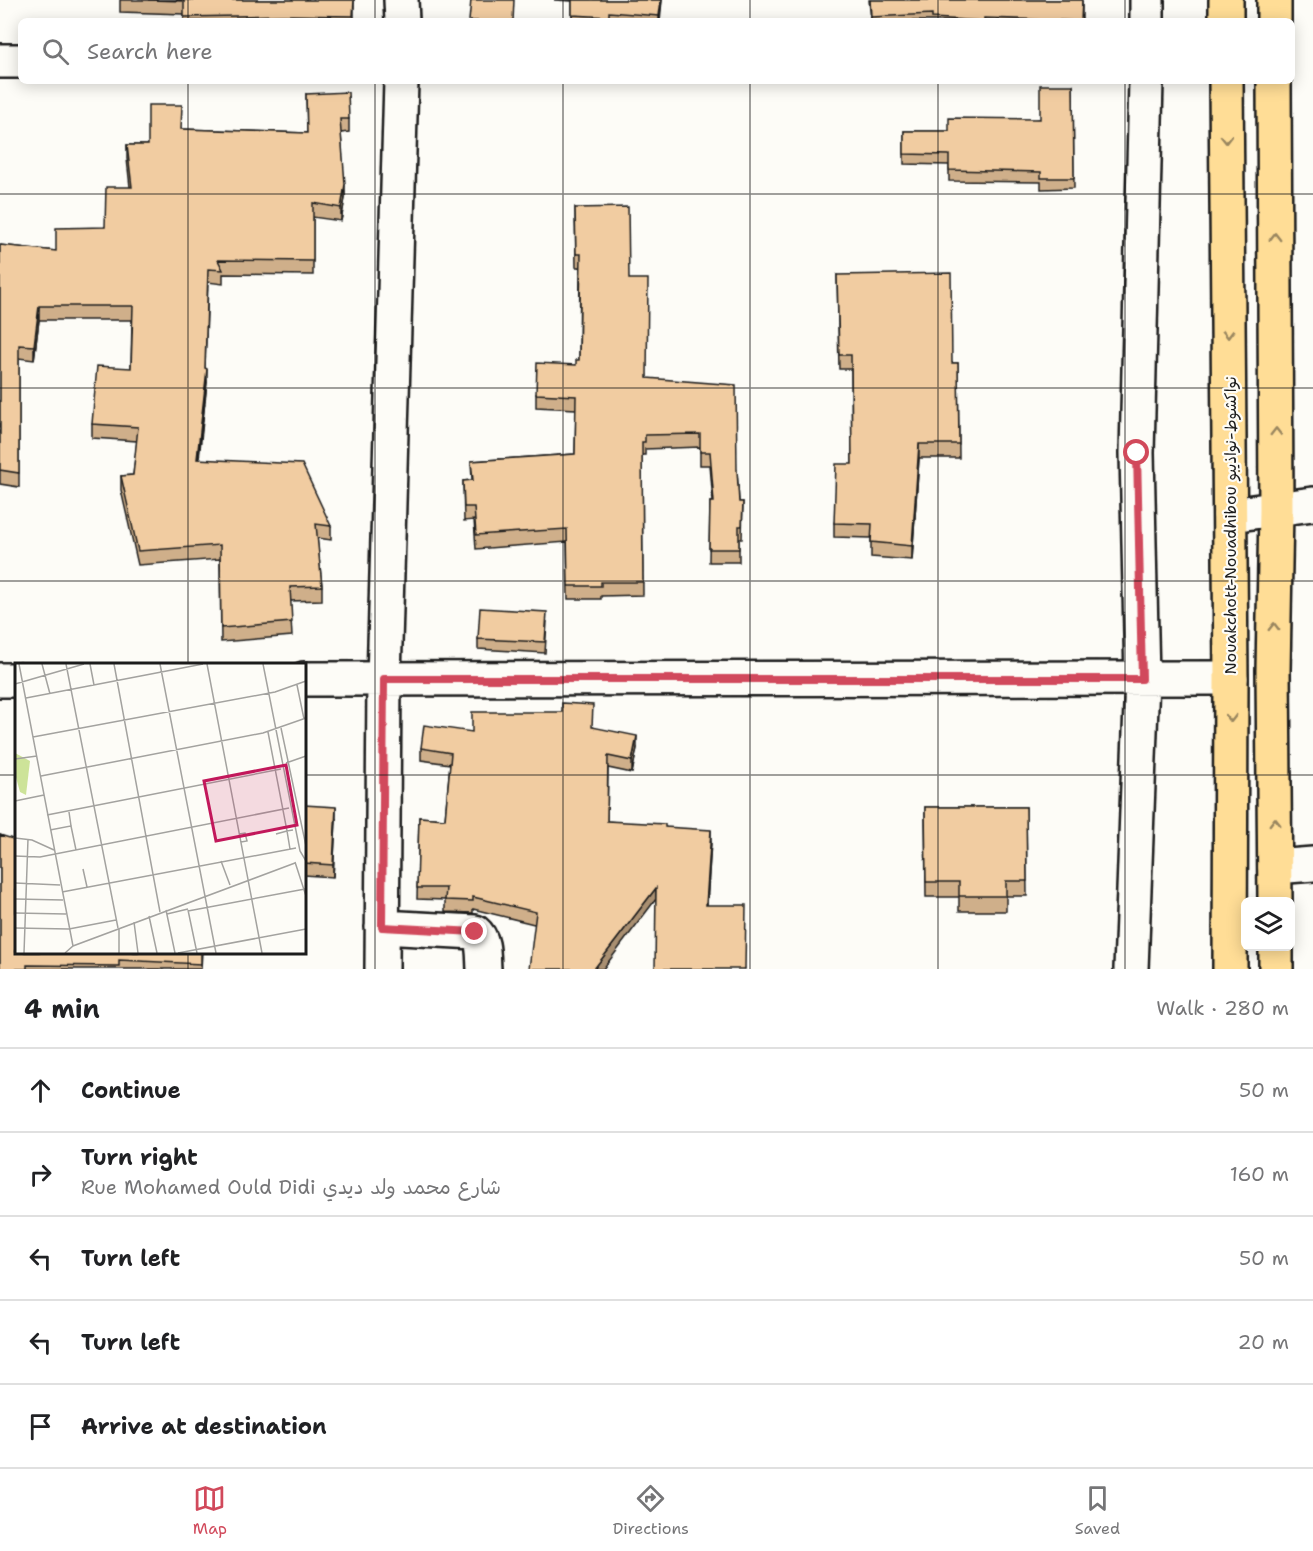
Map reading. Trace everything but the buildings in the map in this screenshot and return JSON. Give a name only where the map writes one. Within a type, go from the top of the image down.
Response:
[{"type":"highway","points":[[1226,0],[1226,18]]},
{"type":"highway","points":[[1274,0],[1274,18]]},
{"type":"highway","name":"Nouakchott-Nouadhibou نواكشوط-نواذيبو","points":[[1226,84],[1231,678],[1230,969]]},
{"type":"highway","points":[[1274,84],[1275,897]]},
{"type":"highway","points":[[1276,951],[1276,969]]},
{"type":"street","points":[[401,0],[402,18]]},
{"type":"street","points":[[1147,0],[1147,18]]},
{"type":"street","points":[[0,61],[18,61]]},
{"type":"street","points":[[382,969],[384,679],[401,84]]},
{"type":"street","points":[[1131,969],[1142,679],[1137,453],[1146,84]]},
{"type":"street","points":[[1230,515],[1313,504]]},
{"type":"street","points":[[306,679],[1231,678]]},
{"type":"street","points":[[1275,867],[1313,864]]},
{"type":"street","points":[[382,927],[475,932],[480,936],[484,969]]},
{"type":"route","points":[[475,932],[382,927],[384,679],[1142,679],[1137,453]]}]
